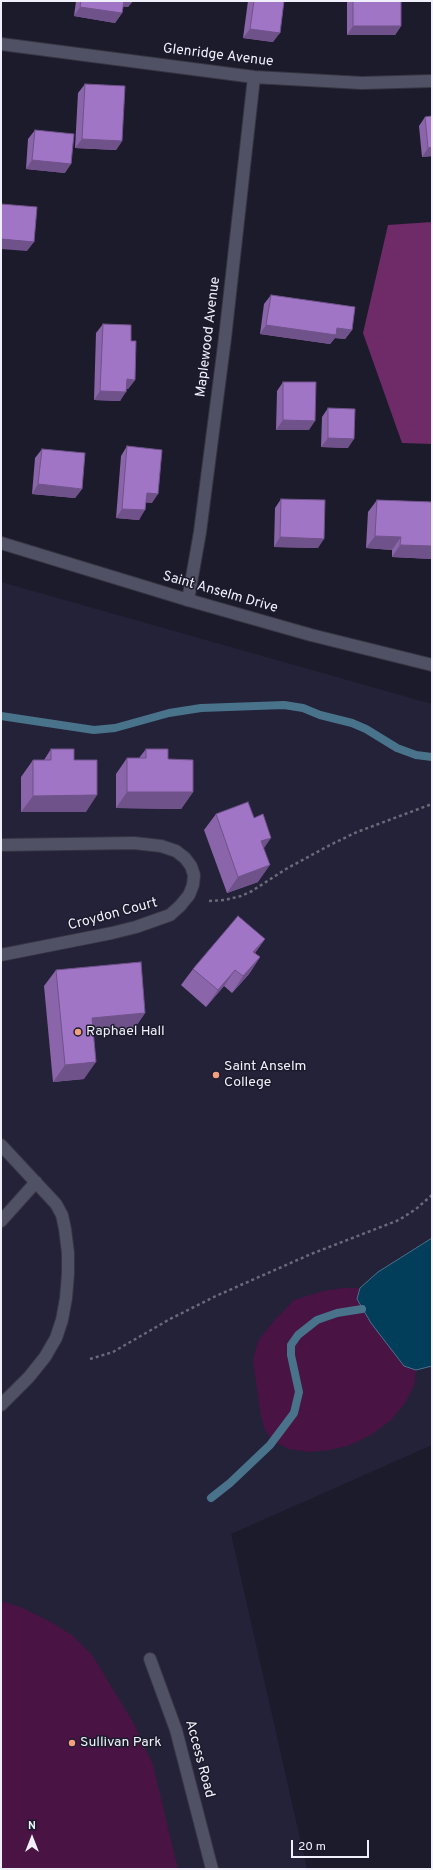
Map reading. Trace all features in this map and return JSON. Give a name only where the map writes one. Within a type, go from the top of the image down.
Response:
[{"type":"street","name":"Glenridge Avenue","points":[[1,44],[254,77],[362,83],[432,81]]},
{"type":"street","name":"Maplewood Avenue","points":[[188,600],[200,532],[225,338],[254,77]]},
{"type":"street","name":"Saint Anselm Drive","points":[[1,543],[188,600],[312,634],[432,664]]},
{"type":"street","name":"Croydon Court","points":[[1,845],[134,843],[161,846],[176,851],[191,866],[194,875],[193,885],[189,895],[170,915],[142,925],[98,936],[1,955]]},
{"type":"street","points":[[1,1145],[56,1204],[62,1215],[68,1253],[66,1298],[62,1320],[56,1338],[45,1357],[29,1377],[1,1405]]},
{"type":"street","points":[[1,1221],[36,1182]]},
{"type":"street","name":"Access Road","points":[[150,1659],[176,1730],[212,1869]]},
{"type":"path","points":[[189,895],[209,901],[225,900],[240,896],[252,891],[286,869],[357,832],[432,804]]},
{"type":"path","points":[[90,1359],[113,1352],[170,1319],[216,1296],[312,1254],[399,1220],[416,1209],[432,1194]]},
{"type":"shaded area","points":[[432,222],[432,444],[402,443],[363,333],[388,225]]},
{"type":"shaded area","name":"Saint Anselm College","points":[[1,582],[432,704],[432,1445],[231,1534],[307,1869],[1,1869]]},
{"type":"shaded area","points":[[343,1288],[360,1288],[357,1299],[395,1355],[404,1366],[416,1370],[414,1386],[405,1403],[391,1420],[371,1435],[348,1446],[329,1450],[310,1452],[289,1449],[273,1441],[265,1430],[261,1416],[253,1361],[258,1341],[273,1322],[294,1300],[323,1291]]},
{"type":"shaded area","name":"Sullivan Park","points":[[1,1601],[20,1607],[49,1621],[72,1635],[92,1655],[133,1722],[153,1765],[178,1869],[1,1869]]},
{"type":"water","points":[[432,1238],[432,1366],[416,1370],[404,1366],[371,1323],[357,1299],[360,1288],[378,1272]]},
{"type":"building","points":[[81,1],[124,1],[122,13],[80,7]]},
{"type":"building","points":[[254,1],[284,1],[280,33],[250,29]]},
{"type":"building","points":[[353,1],[401,1],[401,26],[353,26]]},
{"type":"building","points":[[85,84],[125,86],[122,141],[82,139]]},
{"type":"building","points":[[432,116],[432,147],[428,148],[425,117]]},
{"type":"building","points":[[35,130],[74,134],[71,164],[32,160]]},
{"type":"building","points":[[1,204],[37,207],[34,242],[1,239]]},
{"type":"building","points":[[271,295],[355,307],[352,330],[337,328],[336,335],[266,325]]},
{"type":"building","points":[[103,324],[131,325],[131,341],[136,341],[135,380],[127,379],[126,392],[100,391]]},
{"type":"building","points":[[283,382],[316,382],[315,421],[283,420]]},
{"type":"building","points":[[328,408],[355,409],[354,439],[328,438]]},
{"type":"building","points":[[127,446],[162,450],[158,494],[147,493],[145,510],[122,509]]},
{"type":"building","points":[[42,449],[85,453],[82,489],[38,484]]},
{"type":"building","points":[[281,499],[325,500],[324,539],[280,537]]},
{"type":"building","points":[[377,500],[432,502],[432,546],[400,545],[401,537],[375,536]]},
{"type":"building","points":[[51,749],[74,749],[74,760],[97,760],[97,795],[33,796],[33,760],[51,760]]},
{"type":"building","points":[[146,749],[168,749],[168,759],[193,760],[193,792],[127,792],[127,758],[146,758]]},
{"type":"building","points":[[248,802],[254,818],[263,814],[271,838],[261,841],[270,865],[238,877],[216,814]]},
{"type":"building","points":[[238,916],[265,939],[253,952],[260,957],[243,976],[235,970],[218,990],[193,969]]},
{"type":"building","name":"Raphael Hall","points":[[141,962],[145,1013],[92,1018],[96,1062],[65,1065],[56,970]]},
{"type":"waterway","points":[[1,716],[94,730],[115,728],[169,713],[201,708],[284,705],[303,708],[320,715],[352,723],[366,729],[397,748],[416,755],[432,757]]},
{"type":"waterway","points":[[211,1498],[230,1483],[270,1445],[294,1413],[299,1392],[291,1355],[291,1345],[298,1335],[317,1320],[337,1313],[362,1309]]},
{"type":"place","name":"Raphael Hall","points":[[78,1032]]},
{"type":"place","name":"Saint Anselm College","points":[[216,1075]]},
{"type":"place","name":"Sullivan Park","points":[[72,1743]]}]
